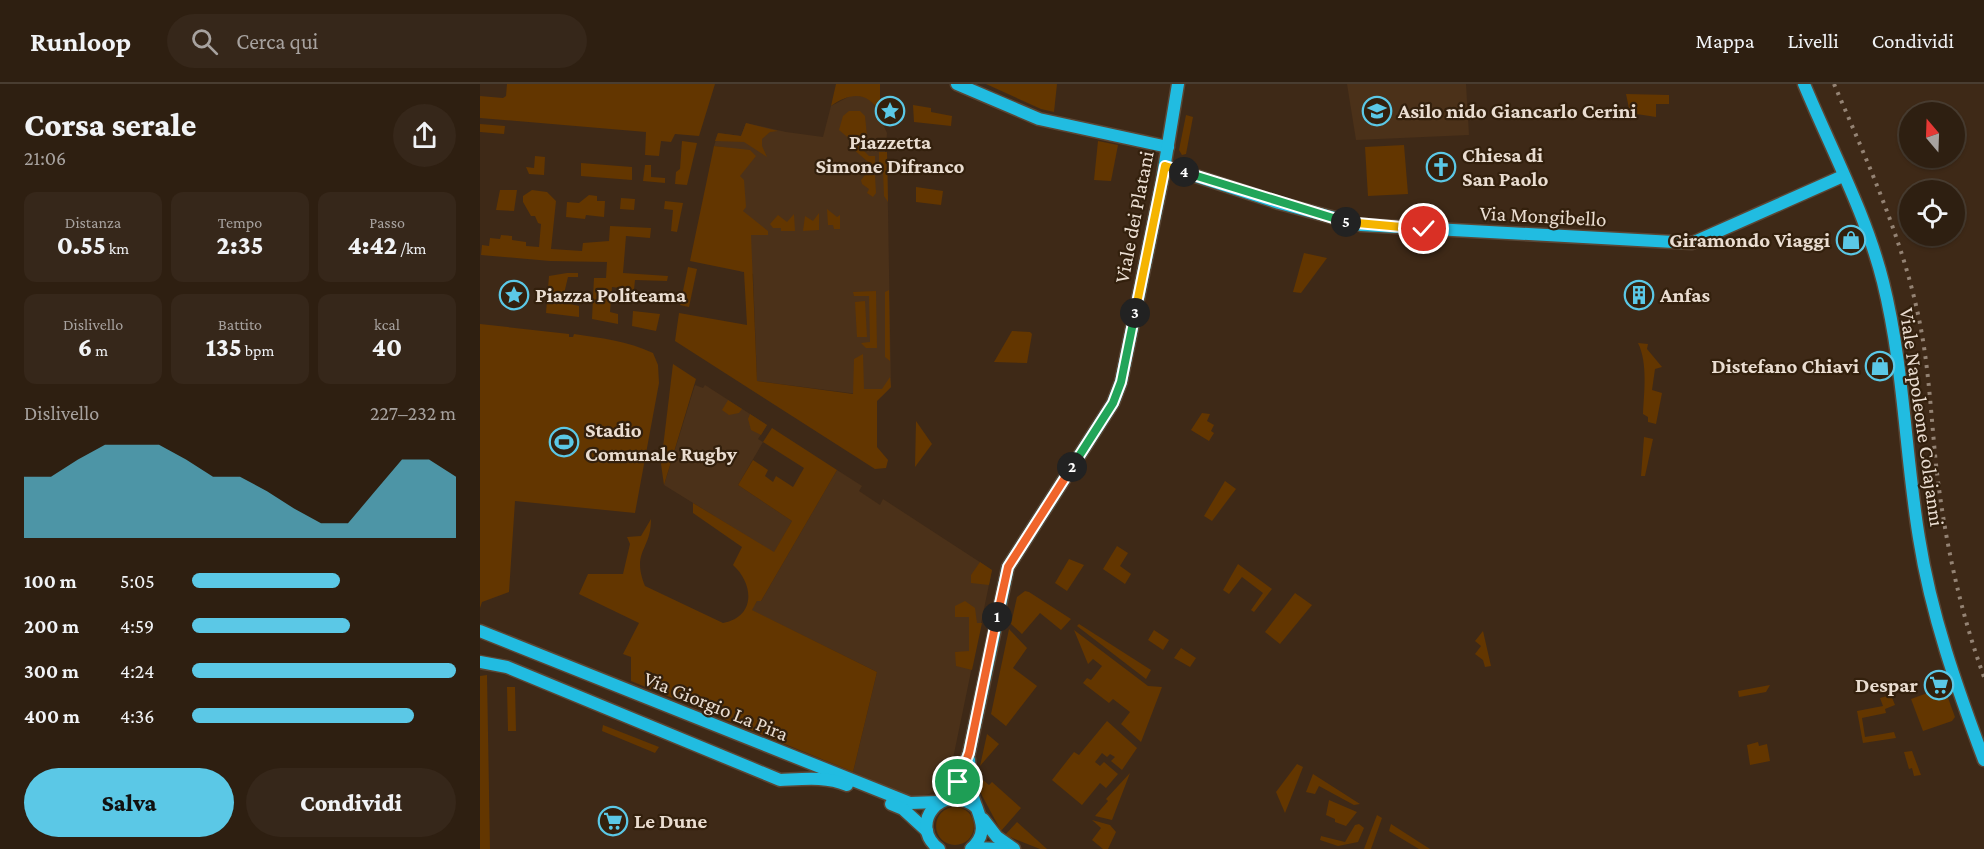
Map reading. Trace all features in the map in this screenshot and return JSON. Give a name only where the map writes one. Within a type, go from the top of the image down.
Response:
[{"type":"street","points":[[957,84],[1039,119],[1168,147]]},
{"type":"street","name":"Viale dei Platani","points":[[969,753],[1008,567],[1113,403],[1121,382],[1165,166],[1179,84]]},
{"type":"street","name":"Viale Napoleone Colajanni","points":[[1804,84],[1867,233],[1883,281],[1900,379],[1918,536],[1926,580],[1947,655],[1984,760]]},
{"type":"street","name":"Via Mongibello","points":[[1165,166],[1279,203],[1360,225],[1692,243],[1843,176]]},
{"type":"street","name":"Via Giorgio La Pira","points":[[480,631],[910,803],[961,798],[979,811]]},
{"type":"street","name":"Via Giorgio La Pira","points":[[480,662],[507,667],[780,780],[836,780],[903,809],[933,842]]},
{"type":"street","points":[[933,842],[929,815],[958,782],[969,753]]},
{"type":"street","points":[[969,753],[970,782],[983,829],[972,848],[1003,849]]},
{"type":"street","points":[[979,811],[990,831],[1014,849]]},
{"type":"shaded area","points":[[507,84],[715,84],[699,136],[675,134],[671,142],[661,141],[659,156],[645,155],[646,132],[480,118],[480,96],[503,98],[506,96]]},
{"type":"shaded area","points":[[836,84],[880,84],[880,114],[870,101],[858,96],[845,98],[831,106]]},
{"type":"shaded area","points":[[986,84],[1057,84],[1054,112],[1041,109]]},
{"type":"shaded area","points":[[1347,84],[1466,84],[1469,135],[1356,140]]},
{"type":"shaded area","points":[[1626,94],[1669,95],[1669,104],[1656,104],[1656,117],[1630,113]]},
{"type":"shaded area","points":[[852,95],[866,97],[873,103],[887,133],[885,152],[887,152],[891,387],[881,397],[757,381],[753,274],[739,271],[729,148],[714,146],[718,133],[741,136],[746,123],[823,137],[831,106]]},
{"type":"shaded area","points":[[913,105],[931,108],[931,112],[952,116],[951,126],[914,122]]},
{"type":"shaded area","points":[[849,111],[860,111],[865,116],[868,146],[856,136],[852,141],[839,130],[843,116]]},
{"type":"shaded area","points":[[1186,115],[1193,117],[1186,154],[1182,155],[1179,150]]},
{"type":"shaded area","points":[[746,123],[778,131],[770,132],[762,139],[762,146],[767,157],[744,142],[715,141],[718,133],[741,136]]},
{"type":"shaded area","points":[[480,124],[505,126],[504,134],[480,132]]},
{"type":"shaded area","points":[[682,141],[697,143],[687,185],[675,184],[676,172],[680,169]]},
{"type":"shaded area","points":[[1098,141],[1118,145],[1111,181],[1094,180]]},
{"type":"shaded area","points":[[856,143],[869,156],[875,156],[875,168],[852,148]]},
{"type":"shaded area","points":[[1404,145],[1408,194],[1368,196],[1365,147]]},
{"type":"shaded area","points":[[714,146],[750,150],[756,156],[740,176],[744,180],[746,207],[743,211],[768,231],[768,235],[751,235],[757,381],[853,394],[854,359],[863,354],[864,389],[882,389],[890,377],[891,387],[877,401],[877,447],[888,460],[886,468],[875,469],[675,341],[679,313],[747,325],[744,272],[690,261]]},
{"type":"shaded area","points":[[879,152],[887,152],[888,202],[884,196],[883,171],[879,167]]},
{"type":"shaded area","points":[[535,156],[545,157],[544,175],[529,174],[526,167],[534,168]]},
{"type":"shaded area","points":[[581,163],[632,167],[632,180],[581,176]]},
{"type":"shaded area","points":[[645,165],[651,165],[651,177],[665,178],[665,183],[643,181]]},
{"type":"shaded area","points":[[869,170],[875,176],[876,193],[873,197],[867,193],[869,189],[862,184],[861,180]]},
{"type":"shaded area","points":[[916,187],[943,191],[941,205],[916,202]]},
{"type":"shaded area","points":[[500,190],[517,190],[514,211],[496,210]]},
{"type":"shaded area","points":[[532,190],[547,192],[556,201],[551,249],[582,251],[583,243],[609,241],[610,226],[651,228],[650,238],[626,236],[623,273],[668,276],[667,281],[635,280],[634,290],[612,287],[610,312],[618,314],[618,324],[592,319],[594,278],[606,278],[607,262],[550,261],[481,255],[482,245],[489,246],[490,238],[500,239],[501,235],[512,236],[512,240],[526,242],[526,246],[539,247],[541,224],[535,216],[531,216],[523,202],[523,196]]},
{"type":"shaded area","points":[[589,195],[597,196],[597,201],[605,201],[604,217],[586,215],[585,219],[566,217],[567,202],[579,203]]},
{"type":"shaded area","points":[[621,198],[635,199],[634,210],[620,209]]},
{"type":"shaded area","points":[[665,201],[683,203],[677,232],[671,231],[673,210],[664,209]]},
{"type":"shaded area","points":[[827,209],[837,217],[840,215],[840,229],[834,229],[833,225],[828,225]]},
{"type":"shaded area","points":[[819,213],[819,230],[803,231],[805,216],[813,221]]},
{"type":"shaded area","points":[[794,214],[795,231],[781,231],[781,228],[773,228],[770,224],[778,215],[787,222]]},
{"type":"shaded area","points":[[1304,253],[1327,258],[1301,293],[1293,292]]},
{"type":"shaded area","points":[[688,267],[697,269],[689,307],[680,305]]},
{"type":"shaded area","points":[[578,273],[578,277],[568,277],[562,302],[579,306],[579,317],[546,313],[549,276]]},
{"type":"shaded area","points":[[889,290],[890,361],[885,357],[885,292]]},
{"type":"shaded area","points":[[876,291],[877,348],[866,348],[861,343],[870,342],[869,296],[854,296],[853,292]]},
{"type":"shaded area","points":[[865,301],[867,337],[857,337],[855,302]]},
{"type":"shaded area","points":[[633,311],[660,314],[656,331],[632,326]]},
{"type":"shaded area","name":"Stadio Comunale Rugby","points":[[480,324],[569,334],[569,337],[573,337],[574,334],[614,340],[634,346],[653,353],[658,365],[659,383],[635,513],[515,501],[509,592],[482,602],[480,608]]},
{"type":"shaded area","points":[[1012,331],[1032,334],[1027,363],[994,362]]},
{"type":"shaded area","points":[[1638,343],[1648,344],[1647,349],[1662,367],[1655,369],[1652,390],[1662,393],[1656,424],[1648,422],[1648,417],[1643,414],[1644,369]]},
{"type":"shaded area","points":[[673,364],[696,379],[664,485],[661,464]]},
{"type":"shaded area","points":[[695,385],[703,388],[705,385],[767,425],[758,439],[763,442],[738,485],[792,521],[774,553],[664,485]]},
{"type":"shaded area","points":[[728,400],[742,409],[739,413],[729,415],[722,410]]},
{"type":"shaded area","points":[[1202,413],[1210,414],[1207,421],[1214,425],[1211,431],[1214,433],[1209,441],[1191,430]]},
{"type":"shaded area","points":[[750,414],[767,425],[761,435],[751,430],[748,419]]},
{"type":"shaded area","points":[[916,421],[932,444],[915,467]]},
{"type":"shaded area","points":[[772,428],[837,470],[761,601],[757,601],[752,610],[877,672],[853,772],[631,681],[631,657],[623,654],[639,623],[579,594],[588,574],[623,574],[630,544],[627,537],[641,536],[651,519],[640,565],[645,586],[723,623],[734,620],[741,614],[746,607],[748,590],[745,581],[733,565],[742,547],[693,513],[693,503],[774,552],[792,521],[738,485],[753,460],[768,470],[765,476],[773,482],[776,476],[793,487],[804,468],[763,442]]},
{"type":"shaded area","points":[[1644,437],[1653,439],[1645,476],[1641,476]]},
{"type":"shaded area","points":[[837,470],[862,486],[859,491],[880,505],[883,499],[992,570],[950,773],[944,784],[929,794],[914,798],[853,772],[877,672],[751,610],[757,601],[761,601]]},
{"type":"shaded area","points":[[1225,481],[1236,489],[1212,521],[1204,516]]},
{"type":"shaded area","points":[[1117,546],[1128,553],[1120,566],[1131,574],[1125,584],[1103,569]]},
{"type":"shaded area","points":[[1069,559],[1084,565],[1067,591],[1055,583]]},
{"type":"shaded area","points":[[980,562],[992,570],[989,585],[971,583],[971,575]]},
{"type":"shaded area","points":[[1238,564],[1272,589],[1254,612],[1251,610],[1263,593],[1242,577],[1229,594],[1223,590]]},
{"type":"shaded area","points":[[1025,591],[1071,619],[1061,630],[1040,613],[1022,634],[1011,624],[1017,597]]},
{"type":"shaded area","points":[[1295,593],[1312,605],[1280,644],[1265,632]]},
{"type":"shaded area","points":[[965,601],[975,608],[977,623],[982,623],[972,670],[956,666],[955,652],[969,651],[969,617],[955,617],[955,606]]},
{"type":"shaded area","points":[[1079,624],[1151,670],[1146,679],[1077,626]]},
{"type":"shaded area","points":[[1009,629],[1027,648],[1013,668],[1037,686],[1006,726],[991,714]]},
{"type":"shaded area","points":[[1074,630],[1148,686],[1162,687],[1141,742],[1121,724],[1130,712],[1113,699],[1109,703],[1083,683],[1087,678],[1091,680],[1102,666],[1093,659],[1088,664]]},
{"type":"shaded area","points":[[1154,630],[1169,640],[1163,650],[1148,640]]},
{"type":"shaded area","points":[[1483,631],[1491,666],[1485,667],[1483,660],[1475,654],[1481,646],[1475,641]]},
{"type":"shaded area","points":[[1181,648],[1196,658],[1190,667],[1174,658]]},
{"type":"shaded area","points":[[487,675],[490,849],[480,849],[480,676]]},
{"type":"shaded area","points":[[1770,685],[1766,692],[1739,697],[1738,691]]},
{"type":"shaded area","points":[[507,687],[515,687],[516,731],[508,731]]},
{"type":"shaded area","points":[[1944,687],[1955,717],[1952,721],[1923,731],[1911,699]]},
{"type":"shaded area","points":[[1891,695],[1895,705],[1885,709],[1886,713],[1862,718],[1865,737],[1894,732],[1896,738],[1863,743],[1857,711],[1883,706],[1880,698]]},
{"type":"shaded area","points":[[1107,721],[1137,748],[1122,770],[1111,761],[1115,757],[1110,754],[1107,757],[1102,753],[1095,762],[1100,766],[1104,762],[1118,774],[1106,788],[1100,783],[1082,805],[1052,780],[1074,752],[1079,755]]},
{"type":"shaded area","points":[[603,725],[659,747],[655,753],[602,731]]},
{"type":"shaded area","points":[[987,734],[999,744],[980,766]]},
{"type":"shaded area","points":[[1758,742],[1759,746],[1767,744],[1770,761],[1750,765],[1747,745]]},
{"type":"shaded area","points":[[1912,751],[1921,775],[1914,776],[1912,768],[1909,769],[1904,752]]},
{"type":"shaded area","points":[[1297,764],[1303,767],[1285,813],[1276,792]]},
{"type":"shaded area","points":[[1130,773],[1112,820],[1095,816],[1108,801],[1106,799]]},
{"type":"shaded area","points":[[1313,774],[1360,804],[1354,805],[1319,786],[1315,794],[1306,792]]},
{"type":"shaded area","points":[[978,776],[989,785],[992,782],[1021,808],[1001,831],[978,788]]},
{"type":"shaded area","points":[[1329,800],[1357,812],[1346,826],[1326,815]]},
{"type":"shaded area","points":[[955,807],[962,808],[968,813],[973,819],[973,833],[968,839],[962,844],[955,845],[948,844],[942,839],[937,833],[936,826],[937,819],[942,813],[948,808]]},
{"type":"shaded area","points":[[1377,815],[1382,818],[1371,849],[1364,849]]},
{"type":"shaded area","points":[[1092,820],[1110,825],[1116,832],[1108,849],[1103,849],[1092,840],[1101,828]]},
{"type":"shaded area","points":[[1017,822],[1047,849],[1040,849],[1005,835]]},
{"type":"shaded area","points":[[1359,824],[1364,828],[1358,842],[1338,846],[1320,840],[1321,836],[1345,842],[1355,825]]},
{"type":"shaded area","points":[[1391,824],[1430,849],[1419,849],[1389,831]]},
{"type":"railway","points":[[1834,84],[1882,200],[1912,289],[1925,355],[1936,464],[1948,545],[1967,625],[1984,677]]},
{"type":"place","name":"Piazzetta Simone Difranco","points":[[890,111]]},
{"type":"place","name":"Asilo nido Giancarlo Cerini","points":[[1377,111]]},
{"type":"place","name":"Chiesa di San Paolo","points":[[1441,167]]},
{"type":"place","name":"Giramondo Viaggi","points":[[1851,240]]},
{"type":"place","name":"Piazza Politeama","points":[[514,295]]},
{"type":"place","name":"Anfas","points":[[1639,295]]},
{"type":"place","name":"Distefano Chiavi","points":[[1880,366]]},
{"type":"place","name":"Stadio Comunale Rugby","points":[[564,442]]},
{"type":"place","name":"Despar","points":[[1939,685]]},
{"type":"place","name":"Le Dune","points":[[613,821]]},
{"type":"route","points":[[958,782],[969,753],[1008,567],[1113,403],[1121,382],[1165,166],[1341,221],[1360,225],[1424,229]]}]
